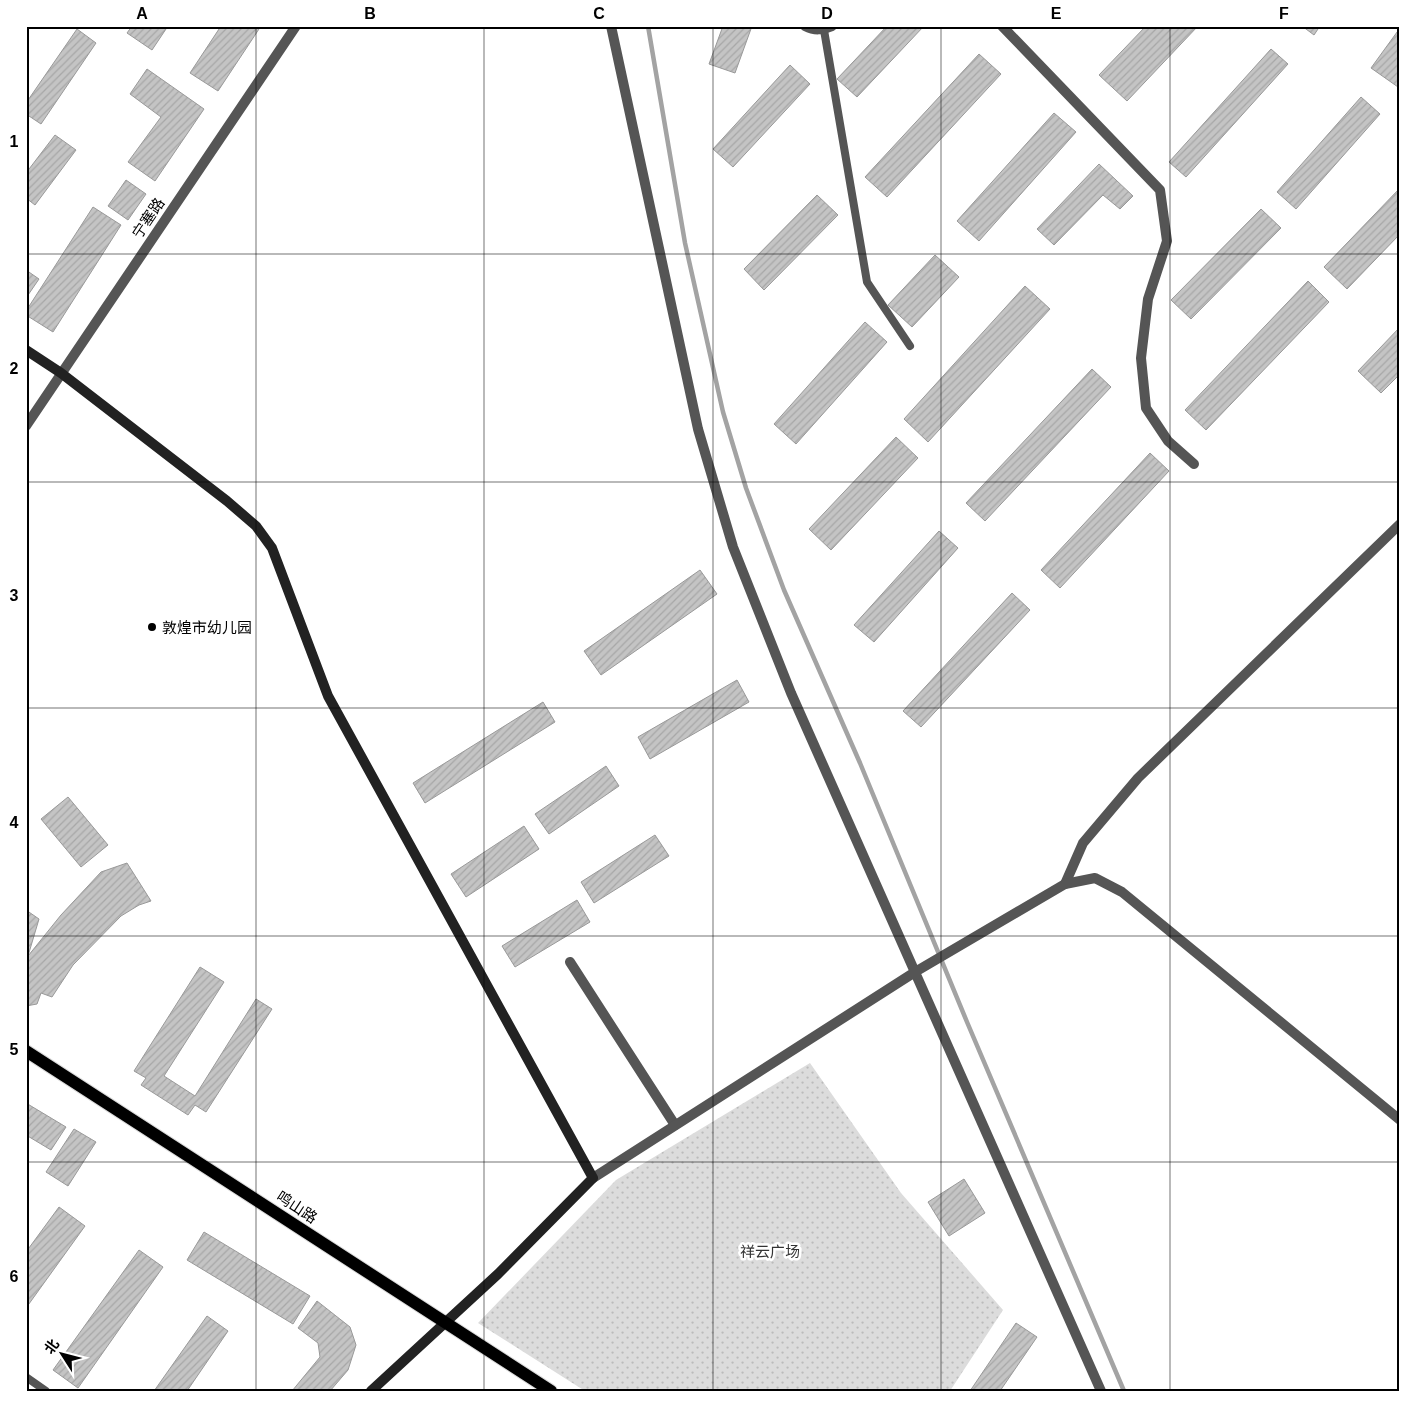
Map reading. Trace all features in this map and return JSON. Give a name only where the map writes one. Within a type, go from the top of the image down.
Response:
[{"type":"main road","points":[[26,350],[62,373],[227,501],[256,526],[272,548],[328,696],[593,1178],[498,1274],[371,1391]]},
{"type":"main road","name":"鸣山路","points":[[26,1051],[551,1391]]},
{"type":"street","name":"宁塞路","points":[[26,426],[296,26]]},
{"type":"street","points":[[611,26],[698,429],[733,547],[791,693],[1102,1391]]},
{"type":"street","points":[[805,26],[813,30],[828,28]]},
{"type":"street","points":[[1002,26],[1160,190],[1167,241],[1148,299],[1141,358],[1146,408],[1168,441],[1194,464]]},
{"type":"street","points":[[1065,884],[1083,842],[1138,778],[1400,524]]},
{"type":"street","points":[[593,1178],[915,972],[1065,884],[1095,878],[1122,892],[1400,1120]]},
{"type":"street","points":[[570,962],[675,1125]]},
{"type":"lane","points":[[828,28],[867,282],[910,346]]},
{"type":"lane","points":[[26,1377],[46,1391]]},
{"type":"green space","name":"祥云广场","points":[[810,1063],[901,1193],[1003,1310],[950,1391],[585,1391],[478,1323],[616,1180]]},
{"type":"building","points":[[132,26],[168,26],[152,50],[127,33]]},
{"type":"building","points":[[221,26],[261,26],[218,91],[190,73]]},
{"type":"building","points":[[723,26],[752,26],[735,73],[709,64]]},
{"type":"building","points":[[887,26],[924,26],[857,97],[837,79]]},
{"type":"building","points":[[1146,26],[1198,26],[1127,101],[1099,75]]},
{"type":"building","points":[[1302,26],[1320,26],[1314,35]]},
{"type":"building","points":[[1400,28],[1400,84],[1398,87],[1371,68]]},
{"type":"building","points":[[77,29],[96,43],[41,124],[26,114],[26,103]]},
{"type":"building","points":[[1271,49],[1288,64],[1186,177],[1169,162]]},
{"type":"building","points":[[979,54],[1001,74],[887,197],[865,177]]},
{"type":"building","points":[[790,65],[810,84],[733,167],[713,149]]},
{"type":"building","points":[[147,69],[204,109],[155,181],[128,162],[161,117],[130,94]]},
{"type":"building","points":[[1361,97],[1380,114],[1296,209],[1277,192]]},
{"type":"building","points":[[1054,113],[1076,132],[979,241],[957,221]]},
{"type":"building","points":[[55,135],[76,150],[35,205],[26,198],[26,173]]},
{"type":"building","points":[[1099,164],[1133,196],[1120,209],[1103,195],[1054,245],[1037,229]]},
{"type":"building","points":[[126,180],[146,194],[128,220],[108,206]]},
{"type":"building","points":[[1400,188],[1400,234],[1347,289],[1324,267]]},
{"type":"building","points":[[817,195],[838,215],[764,290],[744,269]]},
{"type":"building","points":[[93,207],[121,225],[53,332],[26,315],[26,311]]},
{"type":"building","points":[[1261,209],[1281,228],[1191,319],[1171,300]]},
{"type":"building","points":[[935,255],[959,277],[912,327],[888,305]]},
{"type":"building","points":[[26,270],[39,279],[26,298]]},
{"type":"building","points":[[1308,281],[1329,302],[1206,430],[1185,410]]},
{"type":"building","points":[[1025,286],[1050,309],[928,442],[904,419]]},
{"type":"building","points":[[865,322],[887,342],[796,444],[774,424]]},
{"type":"building","points":[[1400,327],[1400,374],[1381,393],[1358,371]]},
{"type":"building","points":[[1092,369],[1111,387],[985,521],[966,503]]},
{"type":"building","points":[[896,437],[918,458],[831,550],[809,529]]},
{"type":"building","points":[[1150,453],[1169,471],[1060,588],[1041,570]]},
{"type":"building","points":[[939,531],[958,548],[874,642],[854,625]]},
{"type":"building","points":[[700,570],[717,594],[601,675],[584,651]]},
{"type":"building","points":[[1012,593],[1030,610],[921,727],[903,711]]},
{"type":"building","points":[[737,680],[749,702],[650,759],[638,737]]},
{"type":"building","points":[[543,702],[555,722],[425,803],[413,783]]},
{"type":"building","points":[[606,766],[619,786],[549,834],[535,814]]},
{"type":"building","points":[[68,797],[108,845],[81,867],[41,819]]},
{"type":"building","points":[[524,826],[539,849],[466,897],[451,874]]},
{"type":"building","points":[[655,835],[669,856],[594,903],[581,882]]},
{"type":"building","points":[[127,863],[151,901],[139,905],[121,916],[73,965],[52,997],[41,993],[37,1004],[26,1006],[26,910],[39,919],[28,956],[61,915],[101,872]]},
{"type":"building","points":[[577,900],[590,922],[515,967],[502,946]]},
{"type":"building","points":[[200,967],[224,982],[164,1076],[195,1096],[256,999],[272,1009],[206,1112],[195,1105],[188,1115],[141,1085],[146,1078],[134,1071]]},
{"type":"building","points":[[26,1103],[66,1127],[51,1150],[26,1135]]},
{"type":"building","points":[[74,1129],[96,1142],[68,1186],[46,1172]]},
{"type":"building","points":[[964,1179],[985,1213],[949,1236],[928,1202]]},
{"type":"building","points":[[59,1207],[85,1226],[26,1308],[26,1252]]},
{"type":"building","points":[[204,1232],[310,1296],[293,1324],[187,1260]]},
{"type":"building","points":[[139,1250],[163,1267],[78,1388],[53,1370]]},
{"type":"building","points":[[317,1301],[350,1327],[356,1345],[348,1370],[330,1391],[292,1391],[320,1357],[318,1343],[298,1328]]},
{"type":"building","points":[[207,1316],[228,1331],[187,1391],[154,1391]]},
{"type":"building","points":[[1016,1323],[1037,1337],[1000,1391],[970,1391]]},
{"type":"waterway","points":[[648,26],[685,243],[723,412],[746,488],[784,590],[860,763],[967,1022],[1124,1391]]},
{"type":"place","name":"敦煌市幼儿园","points":[[152,627]]}]
